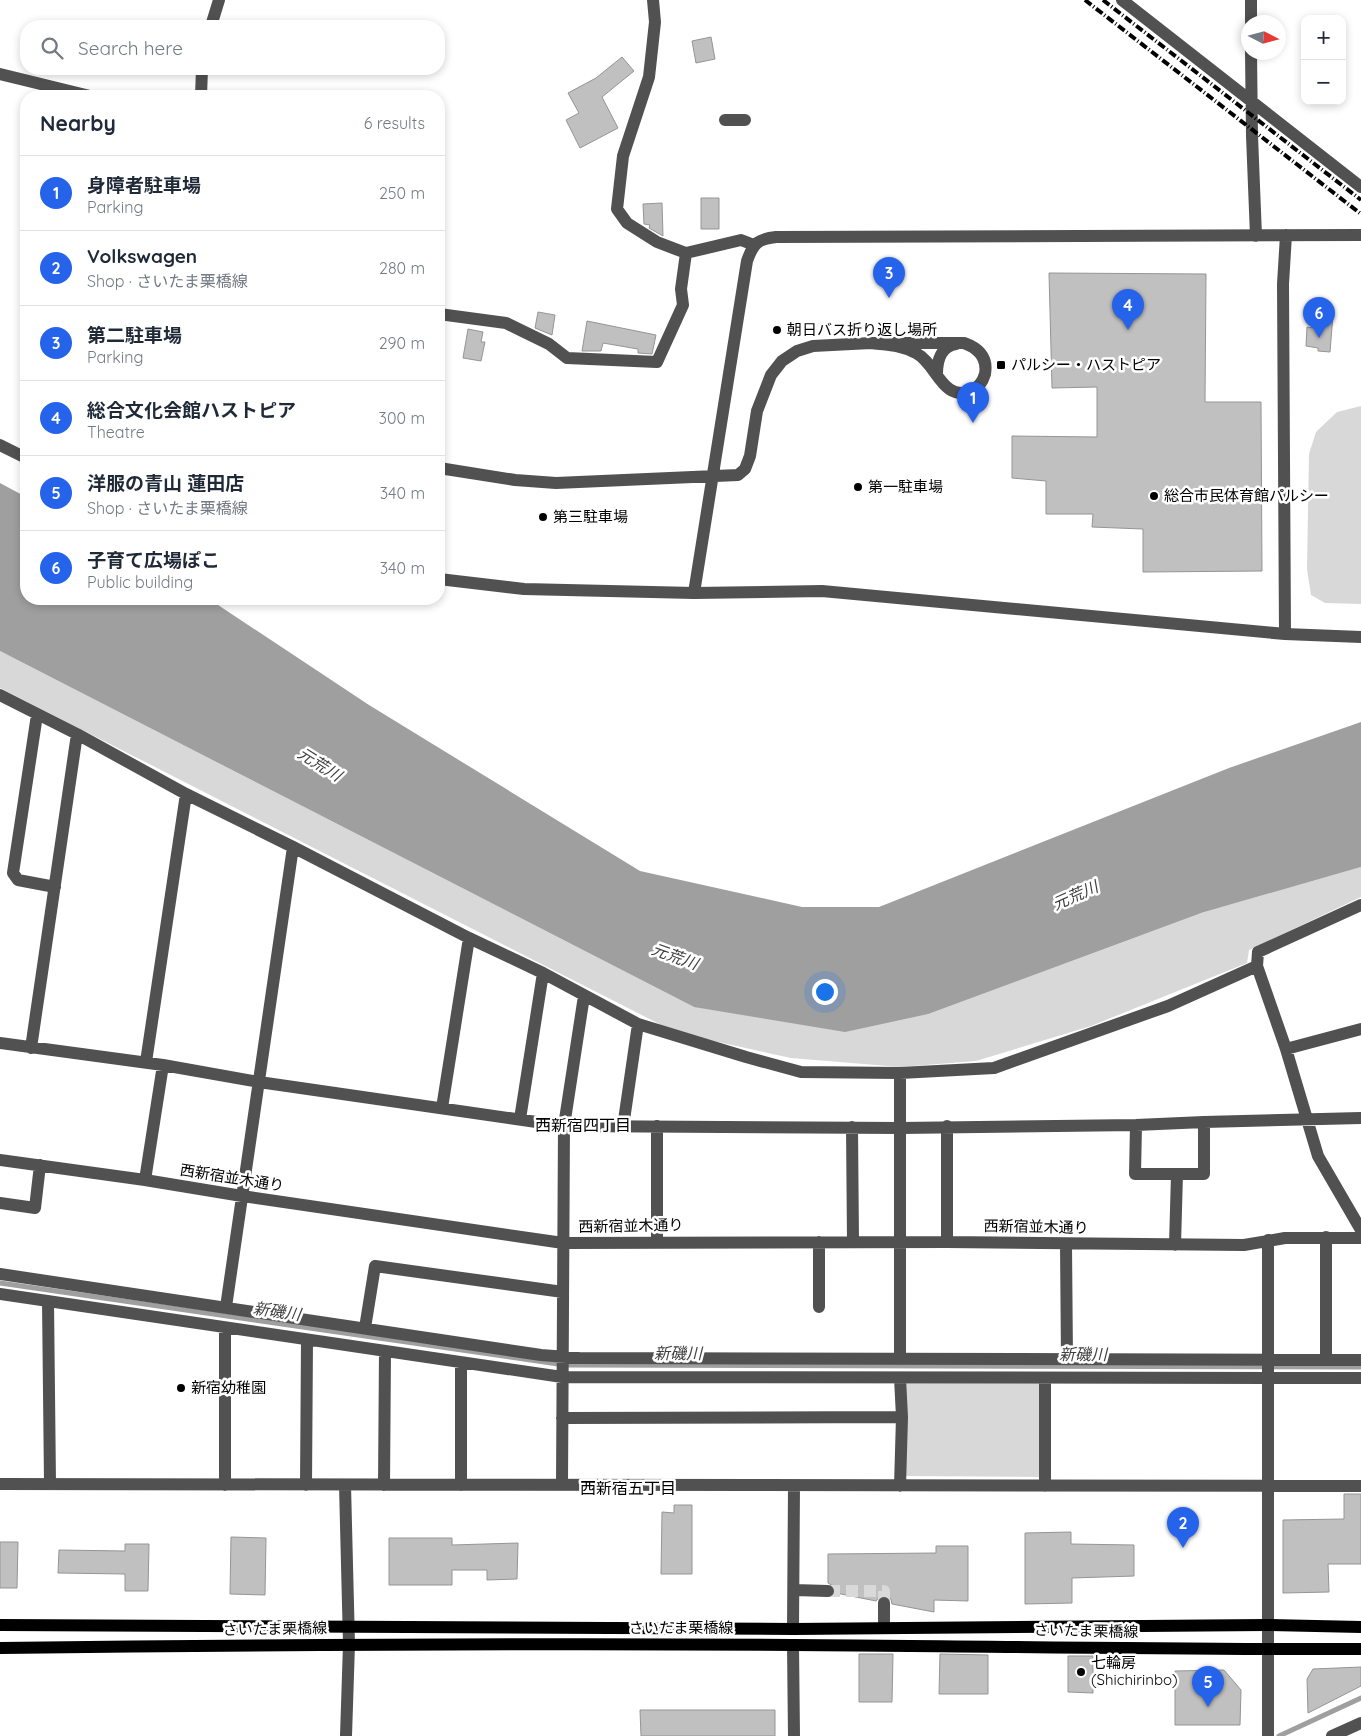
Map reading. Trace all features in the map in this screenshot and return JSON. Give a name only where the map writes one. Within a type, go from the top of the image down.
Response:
[{"type":"main road","name":"さいたま栗橋線","points":[[0,1625],[793,1629],[1268,1625],[1361,1627]]},
{"type":"main road","name":"さいたま栗橋線","points":[[0,1648],[349,1644],[1361,1649]]},
{"type":"street","points":[[213,20],[219,0]]},
{"type":"street","points":[[653,0],[655,22],[649,78],[623,156],[617,209],[626,223],[657,242],[686,253],[741,240],[754,245]]},
{"type":"street","points":[[1122,0],[1361,187]]},
{"type":"street","points":[[1251,0],[1251,15]]},
{"type":"street","points":[[1251,60],[1256,236]]},
{"type":"street","points":[[0,74],[65,90]]},
{"type":"street","points":[[201,90],[202,75]]},
{"type":"street","points":[[725,120],[745,120]]},
{"type":"street","points":[[1285,634],[1283,284],[1286,235]]},
{"type":"street","points":[[694,593],[747,262],[754,245],[763,238],[1361,235]]},
{"type":"street","points":[[445,315],[506,323],[549,344],[568,358],[657,362],[683,306],[681,289],[686,253]]},
{"type":"street","points":[[445,469],[515,480],[556,483],[738,474],[745,469],[750,456],[757,410],[771,375],[782,361],[797,351],[813,346],[872,343],[964,343],[974,346],[982,353],[986,365],[984,376],[980,383],[972,390],[962,393],[951,391],[943,385],[930,365],[918,354],[904,347],[872,343]]},
{"type":"street","points":[[937,374],[937,362],[942,351],[952,344],[964,343]]},
{"type":"street","points":[[0,445],[20,455]]},
{"type":"street","points":[[445,580],[524,589],[694,593],[822,591],[1285,634],[1361,637]]},
{"type":"street","points":[[0,695],[186,794],[469,938],[544,973],[638,1024],[746,1058],[801,1072],[900,1073],[994,1068],[1168,1006],[1257,966]]},
{"type":"street","points":[[37,715],[12,873],[18,880],[55,887]]},
{"type":"street","points":[[31,1048],[76,734]]},
{"type":"street","points":[[146,1062],[186,794]]},
{"type":"street","points":[[226,1308],[292,847]]},
{"type":"street","points":[[1361,905],[1258,952],[1257,966],[1286,1049],[1318,1156],[1361,1230]]},
{"type":"street","points":[[442,1108],[469,938]]},
{"type":"street","points":[[520,1119],[544,973]]},
{"type":"street","points":[[562,1485],[564,1126],[584,996]]},
{"type":"street","points":[[623,1127],[638,1024]]},
{"type":"street","points":[[1286,1049],[1361,1029]]},
{"type":"street","points":[[0,1043],[146,1062],[259,1082],[564,1126],[902,1128],[1136,1125],[1361,1118]]},
{"type":"street","points":[[144,1180],[163,1065]]},
{"type":"street","points":[[900,1073],[902,1128],[900,1358]]},
{"type":"street","points":[[1136,1125],[1135,1174],[1204,1174],[1204,1122]]},
{"type":"street","points":[[657,1126],[657,1242]]},
{"type":"street","points":[[947,1126],[947,1242]]},
{"type":"street","points":[[852,1127],[853,1242]]},
{"type":"street","name":"西新宿並木通り","points":[[0,1160],[563,1243],[853,1242],[901,1244],[947,1242],[1244,1245],[1286,1238],[1361,1238]]},
{"type":"street","points":[[0,1203],[35,1208],[40,1165]]},
{"type":"street","points":[[1175,1245],[1177,1174]]},
{"type":"street","points":[[1326,1237],[1326,1360]]},
{"type":"street","points":[[1268,1240],[1268,1736]]},
{"type":"street","points":[[819,1307],[820,1242]]},
{"type":"street","points":[[1066,1244],[1066,1359]]},
{"type":"street","points":[[365,1328],[374,1266],[563,1292]]},
{"type":"street","points":[[0,1274],[531,1354],[579,1358],[1361,1360]]},
{"type":"street","points":[[0,1294],[562,1377],[1361,1378]]},
{"type":"street","points":[[48,1301],[50,1484]]},
{"type":"street","points":[[225,1328],[225,1485]]},
{"type":"street","points":[[306,1485],[307,1340]]},
{"type":"street","points":[[384,1485],[385,1351]]},
{"type":"street","points":[[461,1363],[461,1485]]},
{"type":"street","points":[[900,1378],[902,1417],[900,1486]]},
{"type":"street","points":[[1045,1379],[1045,1486]]},
{"type":"street","points":[[562,1418],[902,1417]]},
{"type":"street","points":[[0,1484],[1361,1486]]},
{"type":"street","points":[[345,1485],[349,1644],[346,1736]]},
{"type":"street","points":[[793,1629],[794,1486]]},
{"type":"street","points":[[794,1590],[828,1591]]},
{"type":"street","points":[[884,1603],[884,1628]]},
{"type":"street","points":[[793,1645],[794,1736]]},
{"type":"street","points":[[1332,1736],[1361,1723]]},
{"type":"shaded area","points":[[1361,406],[1361,604],[1325,603],[1311,595],[1307,569],[1309,454],[1316,432],[1337,412]]},
{"type":"shaded area","points":[[0,651],[694,1007],[1201,913],[1361,867],[1361,897],[1249,950],[1247,963],[1091,1026],[976,1061],[900,1067],[791,1058],[677,1033],[0,688]]},
{"type":"shaded area","points":[[906,1378],[1040,1380],[1039,1477],[905,1476]]},
{"type":"water","name":"元荒川","points":[[0,483],[20,494],[20,605],[218,605],[369,705],[640,871],[802,907],[879,907],[1229,768],[1361,722],[1361,867],[1201,913],[928,1014],[845,1032],[694,1007],[0,651]]},
{"type":"building","points":[[711,37],[715,59],[696,63],[692,41]]},
{"type":"building","points":[[622,57],[634,71],[602,97],[618,128],[580,148],[566,120],[579,113],[568,93],[596,78]]},
{"type":"building","points":[[701,198],[719,198],[719,229],[701,229]]},
{"type":"building","points":[[662,203],[663,236],[649,228],[650,225],[644,224],[643,204]]},
{"type":"building","points":[[1049,273],[1206,274],[1205,402],[1261,402],[1262,571],[1143,572],[1143,529],[1092,527],[1093,514],[1046,514],[1046,481],[1012,478],[1012,436],[1097,437],[1097,387],[1052,388]]},
{"type":"building","points":[[538,312],[555,315],[552,335],[535,328]]},
{"type":"building","points":[[1324,314],[1333,315],[1330,352],[1318,351],[1318,348],[1306,346],[1307,327],[1322,329]]},
{"type":"building","points":[[587,321],[656,335],[652,354],[638,353],[638,349],[603,343],[601,351],[582,351]]},
{"type":"building","points":[[468,329],[483,332],[481,342],[485,342],[481,361],[463,358]]},
{"type":"building","points":[[1344,1494],[1361,1494],[1361,1564],[1328,1564],[1329,1592],[1283,1593],[1283,1520],[1344,1519]]},
{"type":"building","points":[[674,1505],[692,1505],[692,1574],[661,1574],[662,1512],[674,1513]]},
{"type":"building","points":[[1071,1532],[1071,1544],[1134,1545],[1134,1576],[1072,1578],[1072,1603],[1025,1604],[1025,1533]]},
{"type":"building","points":[[231,1537],[266,1538],[265,1595],[230,1594]]},
{"type":"building","points":[[389,1538],[452,1538],[452,1545],[518,1543],[517,1579],[487,1580],[487,1570],[452,1570],[452,1585],[389,1585]]},
{"type":"building","points":[[0,1542],[18,1542],[17,1588],[0,1588]]},
{"type":"building","points":[[125,1544],[149,1544],[148,1591],[125,1591],[125,1574],[58,1573],[59,1550],[125,1551]]},
{"type":"building","points":[[936,1546],[968,1546],[968,1601],[934,1600],[934,1612],[892,1604],[891,1599],[884,1595],[880,1596],[876,1601],[836,1593],[835,1587],[828,1583],[828,1554],[936,1553]]},
{"type":"building","points":[[859,1654],[893,1654],[892,1702],[859,1702]]},
{"type":"building","points":[[940,1654],[988,1655],[988,1694],[939,1694]]},
{"type":"building","name":"七輪房 (Shichirinbo)","points":[[1068,1656],[1093,1656],[1093,1693],[1068,1692]]},
{"type":"building","points":[[1361,1667],[1361,1686],[1308,1713],[1307,1679],[1313,1669]]},
{"type":"building","points":[[1224,1670],[1241,1690],[1240,1725],[1175,1725],[1175,1671]]},
{"type":"building","points":[[640,1710],[775,1710],[775,1736],[641,1736]]},
{"type":"waterway","name":"新磯川","points":[[0,1283],[565,1365],[1361,1367]]},
{"type":"waterway","points":[[1279,1736],[1361,1698]]},
{"type":"tunnel","points":[[828,1591],[884,1591],[884,1603]]},
{"type":"railway","points":[[1085,0],[1361,214]]},
{"type":"railway","points":[[1103,0],[1361,200]]},
{"type":"place","name":"第二駐車場","points":[[889,298]]},
{"type":"place","name":"朝日バス折り返し場所","points":[[777,330]]},
{"type":"place","name":"総合文化会館ハストピア","points":[[1128,330]]},
{"type":"place","name":"子育て広場ぽこ","points":[[1319,338]]},
{"type":"place","name":"パルシー・ハストピア","points":[[1001,365]]},
{"type":"place","name":"身障者駐車場","points":[[973,423]]},
{"type":"place","name":"第一駐車場","points":[[858,487]]},
{"type":"place","name":"総合市民体育館パルシー","points":[[1154,496]]},
{"type":"place","name":"第三駐車場","points":[[543,517]]},
{"type":"place","name":"新宿幼稚園","points":[[181,1388]]},
{"type":"place","name":"Volkswagen","points":[[1183,1548]]},
{"type":"place","name":"七輪房 (Shichirinbo)","points":[[1081,1672]]},
{"type":"place","name":"洋服の青山 蓮田店","points":[[1208,1707]]},
{"type":"district","name":"西新宿四丁目","points":[[583,1125]]},
{"type":"district","name":"西新宿五丁目","points":[[628,1488]]}]
